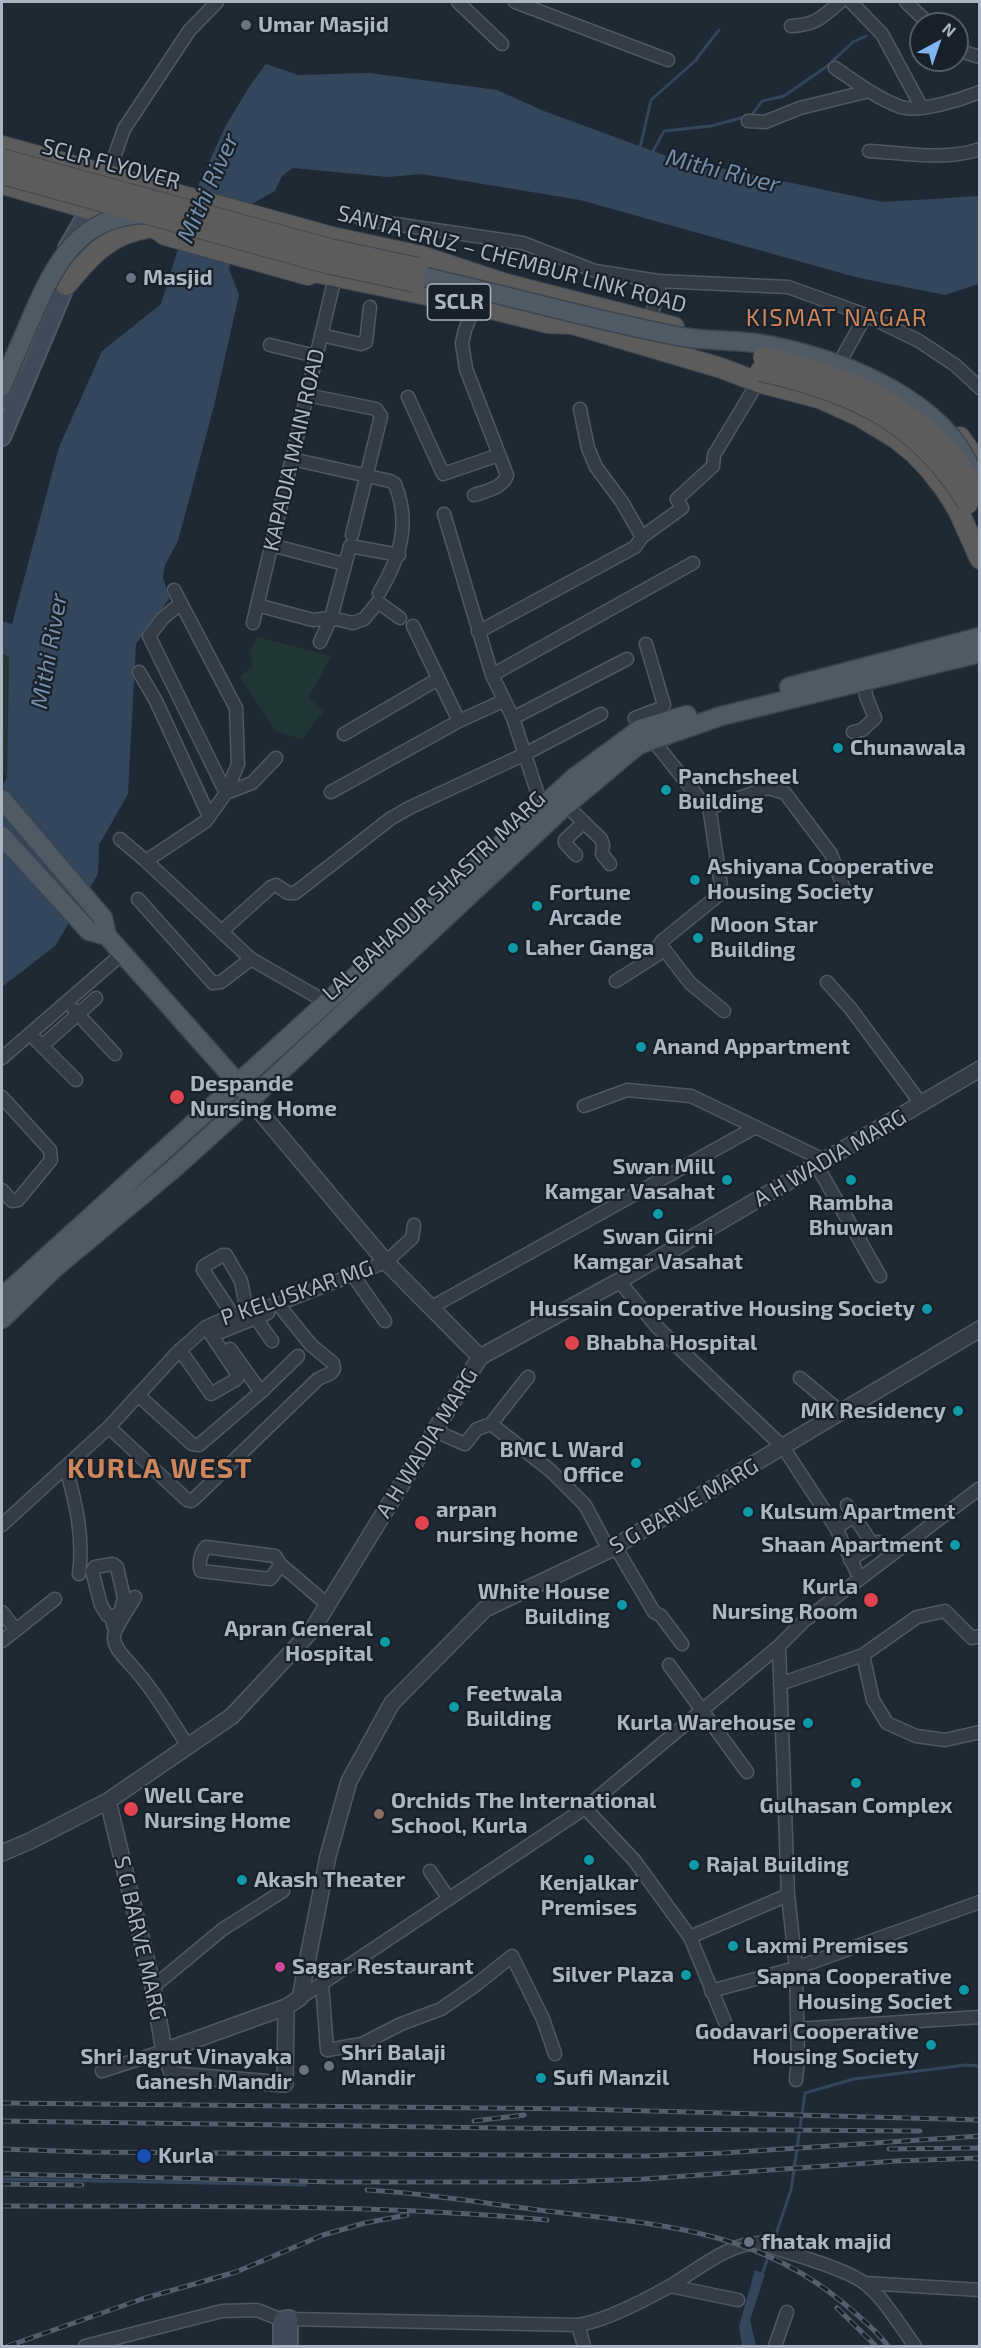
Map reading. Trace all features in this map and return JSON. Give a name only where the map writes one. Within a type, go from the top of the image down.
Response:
[{"type":"highway","name":"SANTA CRUZ – CHEMBUR LINK ROAD","points":[[2,146],[108,173],[256,217],[421,256],[506,284],[678,329],[767,339],[841,360],[880,377],[924,404],[944,421],[966,445],[980,466]]},
{"type":"highway","name":"SCLR FLYOVER","points":[[2,159],[330,249],[416,275]]},
{"type":"highway","points":[[2,174],[326,263],[506,284]]},
{"type":"highway","name":"SCLR","points":[[2,184],[308,275],[314,272],[475,305],[548,323],[572,324],[672,354],[760,370],[845,395],[904,430],[922,444],[955,482],[980,528]]},
{"type":"highway","points":[[66,285],[96,252],[115,237],[159,230]]},
{"type":"highway","points":[[314,272],[323,234]]},
{"type":"highway","points":[[416,275],[572,324]]},
{"type":"highway","name":"SCLR","points":[[678,329],[760,370],[800,365],[850,382],[891,404],[932,434],[967,474],[980,494]]},
{"type":"highway","points":[[760,370],[859,416],[897,439],[914,453],[945,489],[958,510],[980,559]]},
{"type":"highway","points":[[932,472],[966,445]]},
{"type":"main road","points":[[2,401],[66,285],[96,212],[108,173]]},
{"type":"main road","points":[[2,437],[70,240],[96,212]]},
{"type":"main road","points":[[2,386],[48,280],[65,253],[76,241],[112,219],[141,214],[183,216],[328,256],[668,334],[766,345],[831,362],[855,371],[887,388],[940,425],[958,444],[972,470],[980,494]]},
{"type":"main road","name":"LAL BAHADUR SHASTRI MARG","points":[[2,1319],[52,1262],[158,1156],[542,807],[585,770],[640,729],[721,716],[851,680],[980,637]]},
{"type":"main road","name":"LAL BAHADUR SHASTRI MARG","points":[[851,680],[980,653]]},
{"type":"main road","name":"LAL BAHADUR SHASTRI MARG","points":[[2,1298],[171,1171],[566,805],[638,746],[652,726]]},
{"type":"main road","points":[[2,799],[103,918],[107,936],[239,1082],[250,1100]]},
{"type":"main road","points":[[2,836],[89,931],[107,936]]},
{"type":"main road","points":[[158,1156],[171,1171]]},
{"type":"main road","points":[[282,2346],[285,2319]]},
{"type":"main road","points":[[285,2319],[289,2346]]},
{"type":"street","points":[[108,173],[124,129],[189,31],[218,2]]},
{"type":"street","points":[[458,2],[502,44]]},
{"type":"street","points":[[515,2],[668,60]]},
{"type":"street","points":[[791,26],[807,25],[826,14],[840,2]]},
{"type":"street","points":[[851,2],[882,34],[922,108]]},
{"type":"street","points":[[835,68],[869,91],[902,108],[922,108],[980,92]]},
{"type":"street","points":[[748,121],[765,122],[800,108],[869,91]]},
{"type":"street","points":[[869,151],[922,155],[968,153],[980,149]]},
{"type":"street","points":[[361,219],[523,243],[595,271],[661,281],[788,287],[866,315],[919,341],[955,365],[980,388]]},
{"type":"street","name":"KAPADIA MAIN ROAD","points":[[253,623],[335,277]]},
{"type":"street","points":[[650,321],[661,281]]},
{"type":"street","points":[[474,495],[505,482],[507,476],[466,369],[462,344],[475,305]]},
{"type":"street","points":[[321,334],[361,344],[366,342],[370,307]]},
{"type":"street","points":[[841,360],[866,315]]},
{"type":"street","points":[[270,345],[316,356]]},
{"type":"street","points":[[478,632],[634,547],[642,537],[682,508],[677,499],[713,466],[714,455],[760,370]]},
{"type":"street","points":[[307,395],[379,411],[381,416],[352,535]]},
{"type":"street","points":[[408,397],[443,474],[499,454]]},
{"type":"street","points":[[580,409],[588,448],[596,467],[622,502],[642,537]]},
{"type":"street","points":[[292,459],[395,484],[402,522],[399,555],[379,593]]},
{"type":"street","points":[[444,514],[492,675],[513,718],[523,755],[542,807]]},
{"type":"street","points":[[271,545],[345,564]]},
{"type":"street","points":[[320,642],[331,618],[349,549],[353,545],[399,555]]},
{"type":"street","points":[[492,675],[693,563]]},
{"type":"street","points":[[146,861],[206,821],[226,793],[238,764],[236,708],[174,590]]},
{"type":"street","points":[[257,605],[313,620],[331,618],[353,623],[359,622],[378,602],[400,618]]},
{"type":"street","points":[[181,603],[163,618],[149,636],[226,793]]},
{"type":"street","points":[[413,626],[459,721]]},
{"type":"street","points":[[646,644],[664,702],[652,726]]},
{"type":"street","points":[[513,718],[627,659]]},
{"type":"street","points":[[139,672],[156,701],[209,816]]},
{"type":"street","points":[[344,734],[438,679]]},
{"type":"street","points":[[851,680],[866,696],[875,718],[862,730],[853,732]]},
{"type":"street","points":[[331,792],[459,721],[503,701]]},
{"type":"street","points":[[222,931],[271,886],[276,885],[295,893],[390,819],[523,755],[601,714]]},
{"type":"street","points":[[635,718],[652,726],[702,802],[709,806],[768,788],[784,793],[831,854],[845,892]]},
{"type":"street","points":[[226,793],[252,783],[276,758]]},
{"type":"street","points":[[566,805],[601,839],[602,854],[610,864]]},
{"type":"street","points":[[616,981],[657,955],[660,944],[720,894],[721,886],[709,806]]},
{"type":"street","points":[[576,855],[565,840],[584,822]]},
{"type":"street","points":[[120,839],[251,959],[326,1002]]},
{"type":"street","points":[[138,899],[213,983],[221,982],[251,959]]},
{"type":"street","points":[[660,944],[690,983],[724,1011]]},
{"type":"street","points":[[2,1058],[122,954]]},
{"type":"street","points":[[827,982],[922,1105]]},
{"type":"street","points":[[42,1046],[96,998]]},
{"type":"street","points":[[67,1003],[115,1054]]},
{"type":"street","points":[[30,1034],[76,1080]]},
{"type":"street","name":"A H WADIA MARG","points":[[2,1853],[108,1801],[232,1716],[312,1630],[480,1356],[619,1281],[980,1070]]},
{"type":"street","points":[[584,1106],[627,1090],[691,1096],[821,1163],[880,1276]]},
{"type":"street","points":[[2,1097],[50,1150],[51,1160],[18,1200],[12,1201],[2,1190]]},
{"type":"street","points":[[250,1100],[386,1262],[480,1356]]},
{"type":"street","points":[[430,1308],[754,1128]]},
{"type":"street","points":[[386,1262],[412,1238],[414,1225]]},
{"type":"street","points":[[233,1315],[203,1270],[204,1266],[223,1255],[226,1255],[242,1281],[251,1314],[272,1341]]},
{"type":"street","name":"P KELUSKAR MG","points":[[2,1525],[109,1427],[178,1352],[212,1328],[233,1315],[251,1314],[386,1262]]},
{"type":"street","points":[[352,1274],[385,1321]]},
{"type":"street","points":[[619,1281],[657,1327],[783,1448],[836,1528],[860,1579]]},
{"type":"street","points":[[109,1427],[187,1500],[194,1499],[318,1379],[334,1369],[333,1363],[311,1345],[278,1304]]},
{"type":"street","points":[[251,1314],[268,1313]]},
{"type":"street","points":[[212,1328],[250,1318],[251,1314]]},
{"type":"street","points":[[178,1352],[211,1394],[237,1379],[238,1375],[212,1328]]},
{"type":"street","points":[[212,1328],[261,1392]]},
{"type":"street","name":"S G BARVE MARG","points":[[108,1801],[153,1987],[164,2051],[286,2007],[300,1998],[328,1857],[350,1781],[392,1703],[485,1609],[612,1548],[980,1329]]},
{"type":"street","points":[[178,1352],[206,1396]]},
{"type":"street","points":[[138,1395],[192,1444],[199,1445],[261,1392],[298,1356]]},
{"type":"street","points":[[435,1431],[465,1444],[477,1429],[491,1424],[528,1377]]},
{"type":"street","points":[[800,1378],[841,1412]]},
{"type":"street","points":[[491,1424],[551,1471],[585,1504],[654,1612],[661,1616],[682,1644]]},
{"type":"street","points":[[66,1468],[77,1511],[82,1552],[79,1574]]},
{"type":"street","points":[[300,1998],[585,1808],[779,1646],[804,1621],[980,1488]]},
{"type":"street","points":[[847,1504],[875,1543],[850,1560]]},
{"type":"street","points":[[836,1528],[854,1516]]},
{"type":"street","points":[[281,1565],[270,1579],[201,1571],[200,1568],[202,1551],[206,1547],[275,1556],[281,1565],[328,1605]]},
{"type":"street","points":[[135,1596],[115,1631],[113,1640],[188,1746]]},
{"type":"street","points":[[2,1641],[55,1599]]},
{"type":"street","points":[[780,1684],[863,1655],[917,1617],[927,1614],[945,1611],[972,1638],[980,1636]]},
{"type":"street","points":[[2,1612],[16,1630]]},
{"type":"street","points":[[111,1617],[115,1631]]},
{"type":"street","points":[[779,1646],[788,1895],[796,1968],[798,2060],[796,2079]]},
{"type":"street","points":[[863,1655],[873,1700],[887,1723],[916,1736],[945,1740],[980,1732]]},
{"type":"street","points":[[669,1665],[747,1772]]},
{"type":"street","points":[[585,1808],[634,1860],[690,1937],[727,2027]]},
{"type":"street","points":[[430,1871],[449,1899]]},
{"type":"street","points":[[153,1987],[224,1929],[283,1891]]},
{"type":"street","points":[[690,1937],[788,1895]]},
{"type":"street","points":[[711,1991],[796,1968],[980,1902]]},
{"type":"street","points":[[322,1983],[327,2050],[362,2044],[401,2024],[441,2009],[512,1956],[543,2019],[555,2054]]},
{"type":"street","points":[[102,2071],[164,2051],[171,2070],[176,2075],[285,2084],[286,2007]]},
{"type":"street","points":[[796,2029],[980,2016]]},
{"type":"street","points":[[85,2346],[222,2311],[257,2310],[285,2319],[578,2325],[595,2323],[670,2286],[732,2250],[750,2243],[760,2243],[865,2283],[879,2296],[915,2346]]},
{"type":"street","points":[[865,2283],[980,2290]]},
{"type":"street","points":[[670,2286],[738,2300]]},
{"type":"street","points":[[775,2346],[787,2312]]},
{"type":"street","points":[[578,2325],[584,2346]]},
{"type":"green space","points":[[258,637],[331,656],[309,697],[323,712],[302,739],[276,731],[240,677],[253,666],[249,650]]},
{"type":"green space","points":[[2,654],[9,657],[7,778],[2,772]]},
{"type":"water","name":"Mithi River","points":[[266,64],[298,75],[370,73],[497,90],[544,111],[672,158],[883,202],[979,196],[979,284],[945,295],[859,278],[580,200],[422,174],[388,177],[293,168],[282,176],[275,191],[248,206],[229,269],[239,295],[214,406],[178,541],[165,565],[163,577],[169,599],[136,644],[128,794],[99,845],[98,874],[55,946],[2,987],[2,786],[7,778],[9,657],[2,654],[2,621],[12,624],[59,447],[102,351],[161,304],[196,190],[226,125]]},
{"type":"water","points":[[755,2270],[765,2274],[750,2320],[756,2346],[742,2346],[739,2326]]},
{"type":"waterway","points":[[640,148],[651,100],[695,61],[719,30]]},
{"type":"waterway","name":"Mithi River","points":[[651,155],[664,131],[711,126],[752,115],[762,101],[784,96],[826,67],[853,42],[866,36]]},
{"type":"waterway","points":[[773,2243],[791,2190],[805,2093],[854,2079],[966,2065],[980,2066]]},
{"type":"waterway","points":[[2,2179],[306,2185]]},
{"type":"waterway","points":[[761,2277],[771,2249]]},
{"type":"railway","points":[[2,2103],[578,2109],[980,2120]]},
{"type":"railway","points":[[474,2121],[524,2115]]},
{"type":"railway","points":[[2,2121],[920,2131]]},
{"type":"railway","points":[[2,2149],[87,2152],[644,2156],[980,2136]]},
{"type":"railway","points":[[889,2149],[980,2148]]},
{"type":"railway","points":[[2,2174],[334,2182],[558,2182],[644,2179],[896,2161],[980,2158]]},
{"type":"railway","points":[[2,2184],[82,2185]]},
{"type":"railway","points":[[367,2190],[660,2225],[736,2244],[772,2258],[808,2277],[854,2312],[888,2346]]},
{"type":"railway","points":[[2,2206],[343,2208],[547,2220]]},
{"type":"railway","points":[[8,2346],[142,2299],[236,2272],[323,2235],[365,2223],[407,2215]]},
{"type":"railway","points":[[837,2308],[876,2346]]},
{"type":"place","name":"Umar Masjid","points":[[246,25]]},
{"type":"place","name":"Masjid","points":[[131,278]]},
{"type":"place","name":"Chunawala","points":[[838,748]]},
{"type":"place","name":"Panchsheel Building","points":[[666,790]]},
{"type":"place","name":"Ashiyana Cooperative Housing Society","points":[[695,880]]},
{"type":"place","name":"Fortune Arcade","points":[[537,906]]},
{"type":"place","name":"Moon Star Building","points":[[698,938]]},
{"type":"place","name":"Laher Ganga","points":[[513,948]]},
{"type":"place","name":"Anand Appartment","points":[[641,1047]]},
{"type":"place","name":"Despande Nursing Home","points":[[177,1097]]},
{"type":"place","name":"Swan Mill Kamgar Vasahat","points":[[727,1180]]},
{"type":"place","name":"Rambha Bhuwan","points":[[851,1180]]},
{"type":"place","name":"Swan Girni Kamgar Vasahat","points":[[658,1214]]},
{"type":"place","name":"Hussain Cooperative Housing Society","points":[[927,1309]]},
{"type":"place","name":"Bhabha Hospital","points":[[572,1343]]},
{"type":"place","name":"MK Residency","points":[[958,1411]]},
{"type":"place","name":"BMC L Ward Office","points":[[636,1463]]},
{"type":"place","name":"Kulsum Apartment","points":[[748,1512]]},
{"type":"place","name":"arpan nursing home","points":[[422,1523]]},
{"type":"place","name":"Shaan Apartment","points":[[955,1545]]},
{"type":"place","name":"Kurla Nursing Room","points":[[871,1600]]},
{"type":"place","name":"White House Building","points":[[622,1605]]},
{"type":"place","name":"Apran General Hospital","points":[[385,1642]]},
{"type":"place","name":"Feetwala Building","points":[[454,1707]]},
{"type":"place","name":"Kurla Warehouse","points":[[808,1723]]},
{"type":"place","name":"Gulhasan Complex","points":[[856,1783]]},
{"type":"place","name":"Well Care Nursing Home","points":[[131,1809]]},
{"type":"place","name":"Orchids The International School, Kurla","points":[[379,1814]]},
{"type":"place","name":"Kenjalkar Premises","points":[[589,1860]]},
{"type":"place","name":"Rajal Building","points":[[694,1865]]},
{"type":"place","name":"Akash Theater","points":[[242,1880]]},
{"type":"place","name":"Laxmi Premises","points":[[733,1946]]},
{"type":"place","name":"Sagar Restaurant","points":[[280,1967]]},
{"type":"place","name":"Silver Plaza","points":[[686,1975]]},
{"type":"place","name":"Sapna Cooperative Housing Societ","points":[[964,1990]]},
{"type":"place","name":"Godavari Cooperative Housing Society","points":[[931,2045]]},
{"type":"place","name":"Shri Balaji Mandir","points":[[329,2066]]},
{"type":"place","name":"Shri Jagrut Vinayaka Ganesh Mandir","points":[[304,2070]]},
{"type":"place","name":"Sufi Manzil","points":[[541,2078]]},
{"type":"place","name":"Kurla","points":[[144,2156]]},
{"type":"place","name":"fhatak majid","points":[[749,2242]]},
{"type":"district","name":"KISMAT NAGAR","points":[[837,318]]},
{"type":"district","name":"KURLA WEST","points":[[160,1469]]}]
